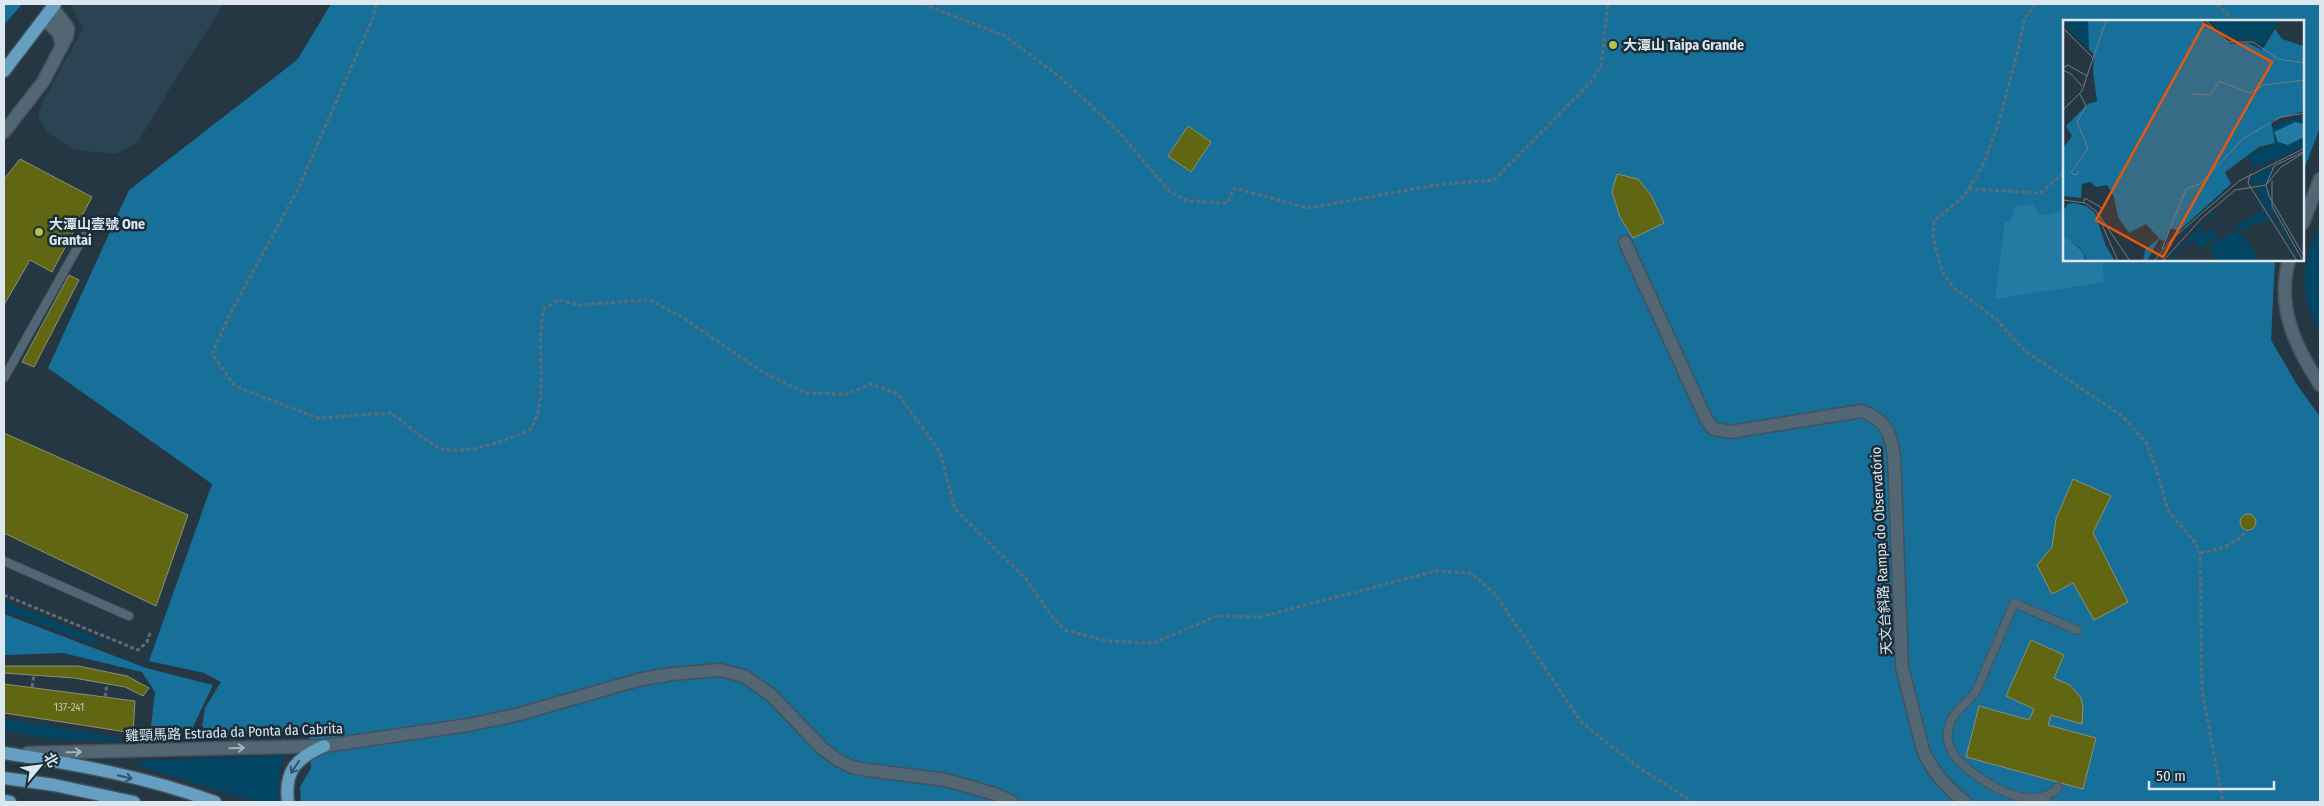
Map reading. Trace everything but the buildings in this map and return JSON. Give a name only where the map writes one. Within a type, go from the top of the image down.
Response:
[{"type":"main road","points":[[4,71],[54,6]]},
{"type":"main road","points":[[288,802],[286,790],[289,776],[296,764],[306,754],[324,746]]},
{"type":"main road","points":[[6,754],[101,770],[215,802]]},
{"type":"main road","points":[[4,778],[54,785],[134,802]]},
{"type":"main road","points":[[4,801],[10,802]]},
{"type":"street","points":[[4,132],[43,82],[62,47],[68,28],[54,6]]},
{"type":"street","points":[[45,20],[59,33],[62,47]]},
{"type":"street","points":[[2304,220],[2320,179]]},
{"type":"street","name":"天文台斜路 Rampa do Observatório","points":[[1625,242],[1707,421],[1714,429],[1730,432],[1861,411],[1878,418],[1886,427],[1892,440],[1894,456],[1902,667],[1923,750],[1929,763],[1950,790],[1966,802]]},
{"type":"street","points":[[2289,261],[2284,289],[2288,322],[2302,357],[2320,385]]},
{"type":"street","name":"雞頸馬路 Estrada da Ponta da Cabrita","points":[[6,754],[324,746],[516,716],[638,680],[671,674],[720,670],[744,676],[770,695],[822,749],[852,767],[946,780],[995,794],[1012,802]]},
{"type":"lane","points":[[4,378],[84,236]]},
{"type":"lane","points":[[4,561],[129,616]]},
{"type":"lane","points":[[2058,787],[2047,799],[2030,799],[2006,792],[1978,777],[1955,758],[1949,746],[1949,728],[1952,718],[1976,691],[2014,603],[2077,630]]},
{"type":"path","points":[[376,4],[373,18],[297,191],[230,314],[212,354],[235,386],[317,418],[391,412],[440,448],[460,450],[510,440],[531,429],[539,408],[541,381],[540,325],[544,310],[558,300],[579,305],[649,300],[682,317],[759,370],[805,392],[847,394],[871,384],[898,394],[940,452],[956,509],[1026,579],[1051,616],[1065,630],[1106,641],[1153,643],[1217,616],[1260,617],[1436,571],[1471,573],[1495,594],[1582,723],[1638,767],[1693,802]]},
{"type":"path","points":[[923,4],[1005,36],[1061,78],[1118,131],[1170,192],[1188,201],[1228,203],[1234,188],[1308,208],[1436,185],[1494,180],[1594,78],[1601,66],[1608,4]]},
{"type":"path","points":[[2036,4],[2024,19],[2019,46],[1999,122],[1984,163],[1964,196],[1934,221],[1936,250],[1943,272],[1954,288],[1995,318],[2024,350],[2105,404],[2127,422],[2146,442],[2168,511],[2194,540],[2200,553],[2202,691],[2223,802]]},
{"type":"path","points":[[2217,4],[2233,20]]},
{"type":"path","points":[[1968,189],[2040,193],[2063,174]]},
{"type":"path","points":[[2200,553],[2219,550],[2243,536],[2247,530]]},
{"type":"path","points":[[4,595],[138,650],[147,642],[150,633]]},
{"type":"path","points":[[32,687],[34,674]]},
{"type":"path","points":[[105,697],[107,684]]},
{"type":"shaded area","points":[[4,4],[22,4],[4,25]]},
{"type":"shaded area","points":[[70,4],[224,4],[138,142],[116,154],[74,150],[46,131],[38,116],[42,103],[83,28]]},
{"type":"shaded area","name":"大潭山 Taipa Grande","points":[[331,4],[2320,4],[2320,128],[2304,169],[2304,20],[2063,20],[2063,261],[2275,261],[2271,340],[2296,383],[2320,417],[2320,802],[301,802],[300,787],[311,768],[309,729],[214,736],[202,726],[205,708],[221,682],[204,673],[149,661],[212,484],[48,368],[129,190],[297,60]]},
{"type":"shaded area","points":[[2033,204],[2039,215],[2051,214],[2063,209],[2063,261],[2102,261],[2104,282],[1995,299],[2005,222],[2010,222],[2010,217],[2015,216],[2013,207]]},
{"type":"shaded area","points":[[2320,223],[2320,334],[2308,305],[2305,292],[2305,278],[2309,252]]},
{"type":"shaded area","points":[[4,601],[104,641],[91,643],[4,610]]},
{"type":"shaded area","points":[[4,614],[146,668],[213,685],[192,729],[151,726],[155,692],[142,672],[63,653],[4,655]]},
{"type":"shaded area","points":[[4,719],[122,738],[117,741],[52,739],[4,731]]},
{"type":"shaded area","points":[[284,755],[279,778],[279,802],[257,802],[145,768],[137,763],[138,761]]},
{"type":"place","name":"大潭山 Taipa Grande","points":[[1613,45]]},
{"type":"place","name":"大潭山壹號 One Grantai","points":[[39,232]]}]
